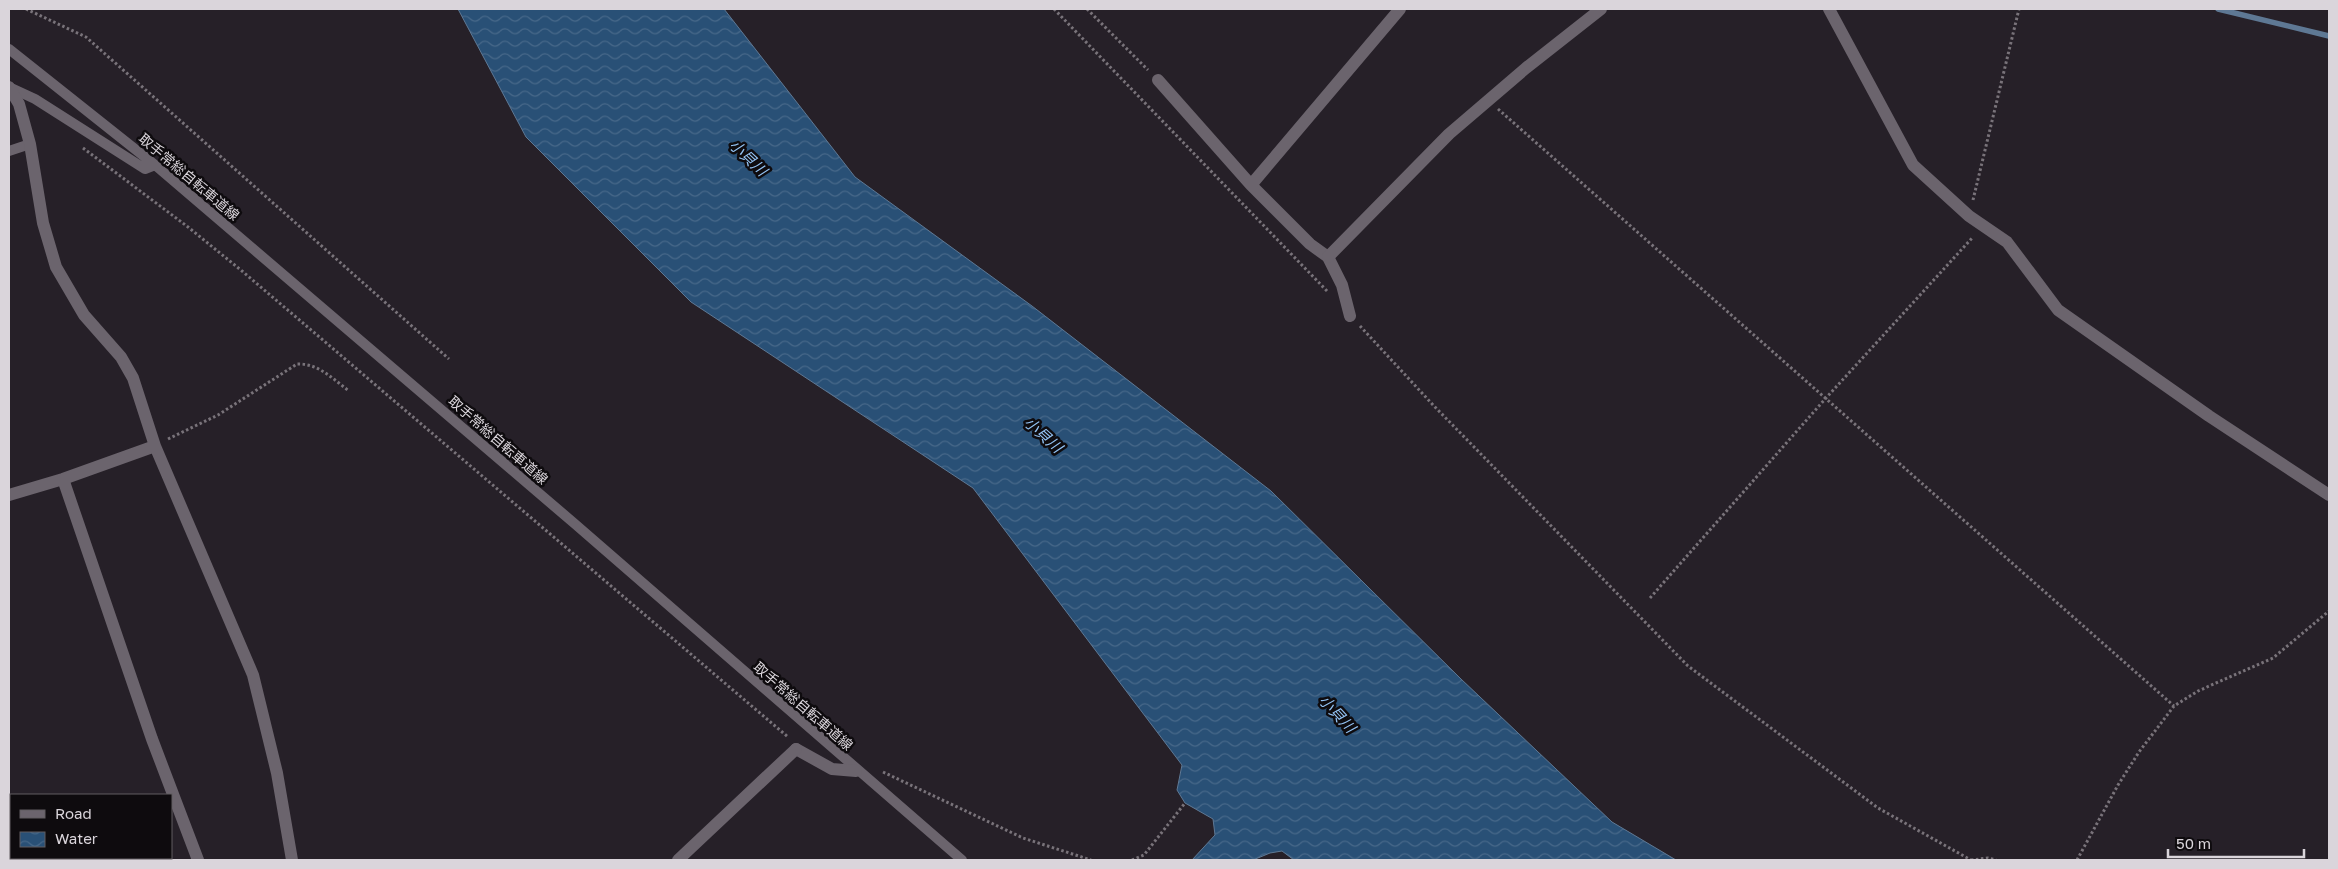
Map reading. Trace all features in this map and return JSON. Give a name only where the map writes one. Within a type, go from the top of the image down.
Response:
[{"type":"street","points":[[1251,185],[1400,9]]},
{"type":"street","points":[[1328,257],[1449,134],[1601,9]]},
{"type":"street","points":[[1829,9],[1913,165],[1969,216],[2007,242],[2058,310],[2209,416],[2329,496]]},
{"type":"street","points":[[1158,80],[1251,185],[1310,244],[1328,257],[1342,285],[1350,316]]},
{"type":"street","points":[[9,87],[19,104],[30,144],[44,223],[56,267],[84,314],[125,364],[143,403],[156,446],[253,675],[277,773],[292,860]]},
{"type":"street","points":[[9,495],[62,480],[156,446]]},
{"type":"street","points":[[62,480],[152,739],[198,860]]},
{"type":"street","points":[[678,860],[796,750],[832,769],[856,771]]},
{"type":"lane","name":"取手常総自転車道線","points":[[9,49],[155,165],[575,524],[856,771],[962,860]]},
{"type":"lane","points":[[9,87],[35,98],[145,169],[155,165]]},
{"type":"lane","points":[[9,151],[30,144]]},
{"type":"path","points":[[26,9],[86,37],[449,358]]},
{"type":"path","points":[[1054,9],[1330,294]]},
{"type":"path","points":[[1087,9],[1158,80]]},
{"type":"path","points":[[1969,216],[2019,9]]},
{"type":"path","points":[[1488,100],[2174,706]]},
{"type":"path","points":[[76,143],[188,227],[242,271],[775,724],[788,737],[796,750]]},
{"type":"path","points":[[1650,598],[1826,398],[1984,225]]},
{"type":"path","points":[[1350,316],[1434,406],[1688,666],[1878,808],[1971,860],[1988,858],[1996,860]]},
{"type":"path","points":[[156,446],[218,415],[297,364],[308,364],[324,372],[348,390]]},
{"type":"path","points":[[2077,860],[2118,785],[2139,752],[2174,706],[2198,691],[2273,658],[2329,611]]},
{"type":"path","points":[[856,771],[872,767],[913,784],[1023,838],[1091,860]]},
{"type":"path","points":[[1132,860],[1144,856],[1186,803]]},
{"type":"water","name":"小貝川","points":[[458,9],[724,9],[855,177],[1032,306],[1271,491],[1461,679],[1612,822],[1676,860],[1294,860],[1282,851],[1270,853],[1253,860],[1192,860],[1215,835],[1213,819],[1185,803],[1177,790],[1182,765],[973,488],[691,302],[526,137]]},
{"type":"waterway","points":[[2218,9],[2329,36]]}]
